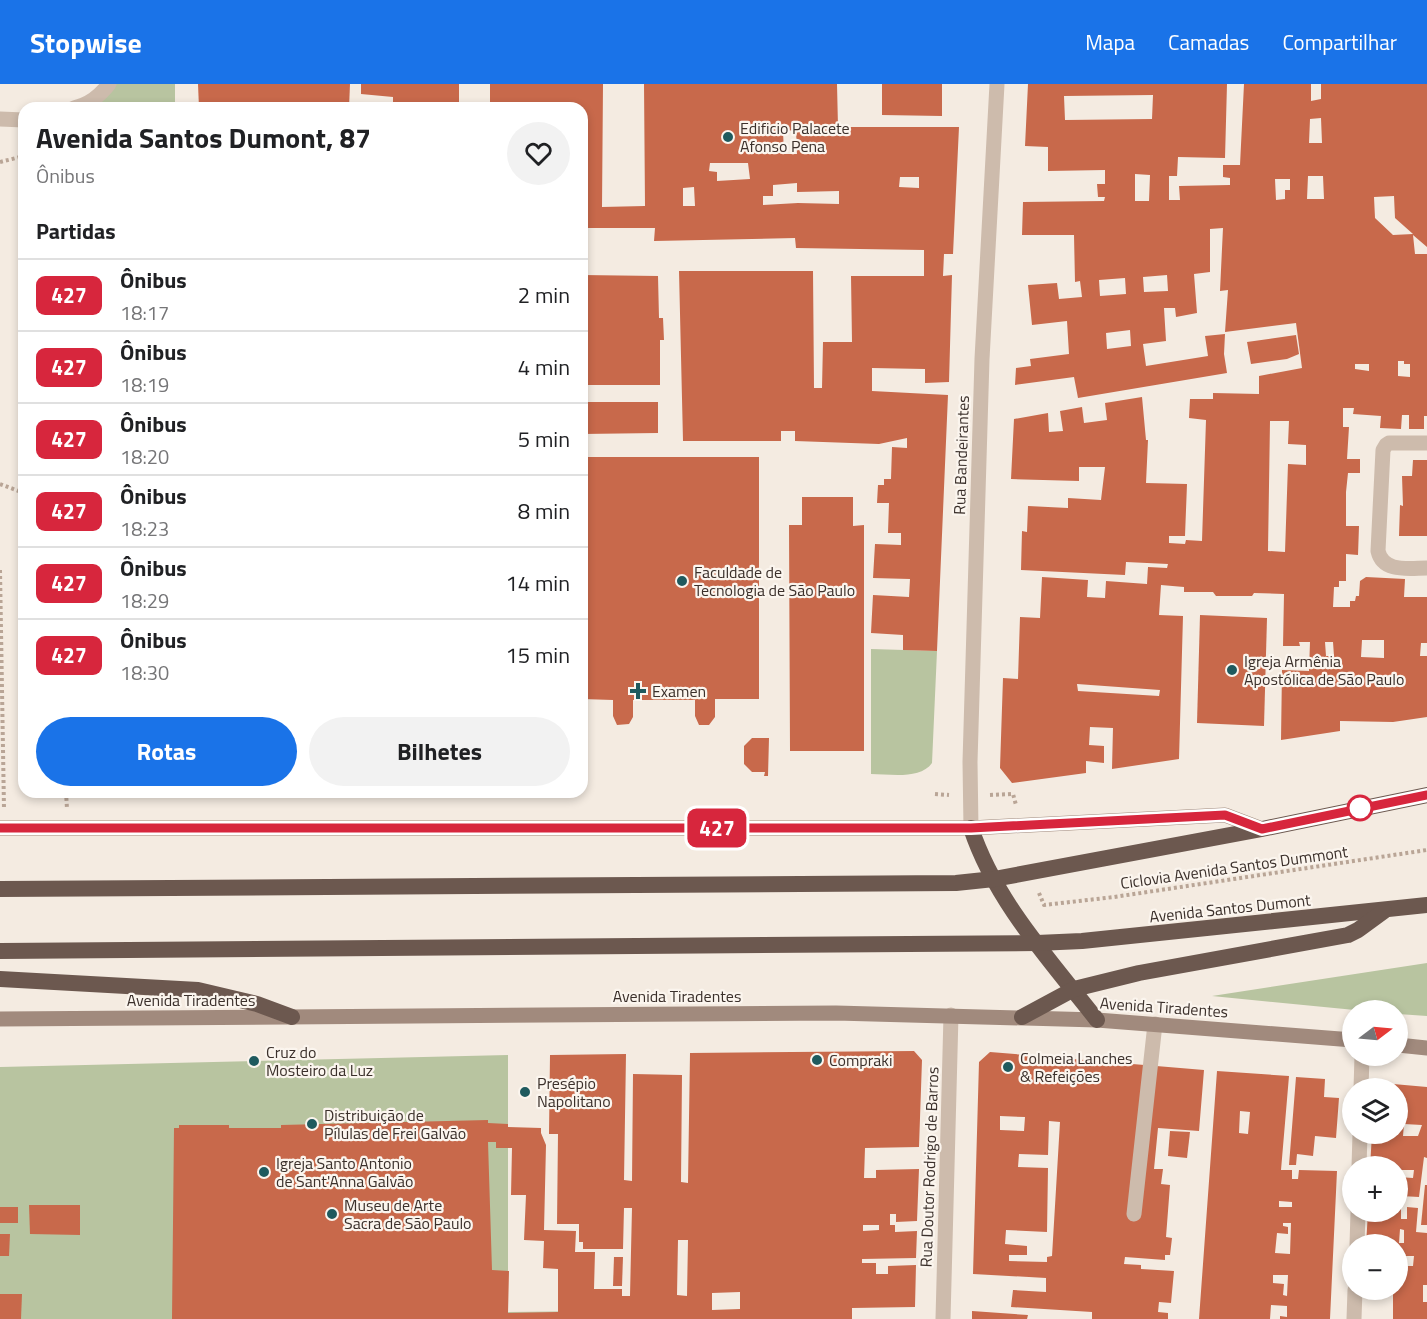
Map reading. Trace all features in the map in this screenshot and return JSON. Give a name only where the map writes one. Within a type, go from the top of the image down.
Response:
[{"type":"highway","points":[[0,890],[956,883],[994,879],[1262,829],[1427,795]]},
{"type":"highway","points":[[971,828],[979,852],[994,879],[1037,943],[1097,1020]]},
{"type":"highway","name":"Avenida Santos Dumont","points":[[1037,943],[1082,941],[1427,905]]},
{"type":"highway","points":[[1022,1017],[1074,989],[1139,973],[1348,935],[1384,911]]},
{"type":"highway","points":[[0,951],[1037,943]]},
{"type":"highway","points":[[0,979],[198,990],[257,1004],[292,1017]]},
{"type":"main road","points":[[2,828],[971,828],[1225,815],[1262,829]]},
{"type":"main road","name":"Avenida Tiradentes","points":[[0,1019],[816,1013],[951,1015],[1097,1020],[1342,1039]]},
{"type":"main road","points":[[1408,1046],[1427,1048]]},
{"type":"street","points":[[89,102],[99,96],[109,84]]},
{"type":"street","name":"Rua Bandeirantes","points":[[971,828],[970,762],[981,371],[997,84]]},
{"type":"street","points":[[0,119],[18,120]]},
{"type":"street","points":[[1427,443],[1389,442],[1383,450],[1378,551],[1384,563],[1392,568],[1427,568]]},
{"type":"street","name":"Rua Doutor Rodrigo de Barros","points":[[943,1319],[951,1015]]},
{"type":"street","points":[[1134,1214],[1155,1024]]},
{"type":"street","points":[[1354,1319],[1355,1300]]},
{"type":"path","points":[[0,162],[18,158]]},
{"type":"path","points":[[0,484],[18,491]]},
{"type":"path","points":[[0,570],[2,828]]},
{"type":"path","name":"Ciclovia Avenida Santos Dummont","points":[[1044,905],[1114,897],[1427,850]]},
{"type":"green space","points":[[106,84],[175,84],[175,102],[84,102]]},
{"type":"green space","points":[[871,649],[937,651],[932,763],[920,772],[904,775],[871,774]]},
{"type":"green space","points":[[1427,963],[1427,1016],[1408,1015],[1408,1000],[1342,1000],[1342,1009],[1212,996]]},
{"type":"green space","points":[[508,1055],[508,1312],[685,1310],[685,1319],[0,1319],[0,1067]]},
{"type":"building","points":[[198,84],[350,84],[349,102],[199,102]]},
{"type":"building","points":[[361,84],[459,84],[459,102],[393,102],[393,97],[361,94]]},
{"type":"building","points":[[490,84],[603,84],[602,207],[645,206],[644,84],[837,84],[838,127],[959,127],[953,254],[944,254],[943,276],[952,275],[949,382],[925,383],[925,369],[872,368],[872,391],[948,395],[937,651],[903,650],[903,635],[871,633],[873,595],[909,597],[910,579],[873,578],[875,544],[901,545],[901,533],[888,533],[889,503],[877,503],[878,485],[884,485],[884,479],[891,479],[892,447],[907,448],[907,438],[879,444],[795,441],[795,431],[781,431],[781,441],[683,441],[679,271],[813,271],[814,388],[822,388],[823,342],[852,342],[851,276],[924,276],[924,250],[796,248],[795,238],[654,241],[655,228],[588,228],[588,102],[490,102]],"holes":[[[796,130],[797,154],[784,154],[783,131]],[[710,163],[748,163],[750,179],[717,181],[717,172],[709,171]],[[900,177],[919,177],[919,188],[899,187]],[[797,183],[797,192],[839,191],[839,204],[763,205],[763,196],[773,196],[773,185]],[[694,187],[695,206],[683,206],[683,188]]]},
{"type":"building","points":[[882,84],[942,84],[942,116],[882,115]]},
{"type":"building","points":[[1028,84],[1227,84],[1225,158],[1178,157],[1177,176],[1169,176],[1169,200],[1180,200],[1179,186],[1230,185],[1230,178],[1223,177],[1223,165],[1240,165],[1244,84],[1311,84],[1311,101],[1321,99],[1321,84],[1427,84],[1427,247],[1413,235],[1415,254],[1427,254],[1427,416],[1424,416],[1424,429],[1409,429],[1409,415],[1402,415],[1401,429],[1380,428],[1381,416],[1353,414],[1354,408],[1343,408],[1343,427],[1349,427],[1347,459],[1360,459],[1360,473],[1348,473],[1346,492],[1346,526],[1359,526],[1358,555],[1346,554],[1346,581],[1339,581],[1339,587],[1334,587],[1333,607],[1350,607],[1350,601],[1355,601],[1356,596],[1359,596],[1360,581],[1366,577],[1405,579],[1404,597],[1427,597],[1427,643],[1421,643],[1420,656],[1427,656],[1427,717],[1393,722],[1340,721],[1340,731],[1281,740],[1282,670],[1309,671],[1310,642],[1299,642],[1300,646],[1283,646],[1284,594],[1254,593],[1252,596],[1216,596],[1213,592],[1184,592],[1184,587],[1161,585],[1159,615],[1183,616],[1179,759],[1112,769],[1113,728],[1090,727],[1089,745],[1104,746],[1104,763],[1086,761],[1086,773],[1012,783],[1000,768],[1003,678],[1018,679],[1020,617],[1040,618],[1042,577],[1088,580],[1087,597],[1105,598],[1106,581],[1147,584],[1148,567],[1167,568],[1168,564],[1126,562],[1125,575],[1021,570],[1022,531],[1027,532],[1028,506],[1068,508],[1068,498],[1101,500],[1105,467],[1079,467],[1079,481],[1011,479],[1014,419],[1048,413],[1049,432],[1063,431],[1060,411],[1082,407],[1084,423],[1107,420],[1105,403],[1142,397],[1146,440],[1148,440],[1146,483],[1187,484],[1185,536],[1169,536],[1169,543],[1185,544],[1186,540],[1202,541],[1206,420],[1189,418],[1190,399],[1213,399],[1213,393],[1259,394],[1259,376],[1302,368],[1296,323],[1225,332],[1228,290],[1220,291],[1223,228],[1210,229],[1210,272],[1194,274],[1197,313],[1176,317],[1175,308],[1164,308],[1166,341],[1143,344],[1146,366],[1208,356],[1205,336],[1225,334],[1224,354],[1227,373],[1078,398],[1074,377],[1015,385],[1016,368],[1031,366],[1030,359],[1069,354],[1067,321],[1032,325],[1028,285],[1057,283],[1059,299],[1082,297],[1080,281],[1075,282],[1074,235],[1022,235],[1023,202],[1104,201],[1105,197],[1098,197],[1097,184],[1105,184],[1105,170],[1048,171],[1048,147],[1025,146]],"holes":[[[1153,95],[1152,119],[1065,120],[1064,96]],[[1321,118],[1322,143],[1309,143],[1310,119]],[[1135,174],[1150,175],[1149,201],[1135,201]],[[1308,176],[1323,176],[1324,199],[1307,199]],[[1275,179],[1290,179],[1290,190],[1285,190],[1285,199],[1276,200]],[[1394,196],[1395,218],[1413,234],[1393,235],[1375,218],[1374,197]],[[1167,275],[1168,291],[1144,292],[1143,277]],[[1125,278],[1126,294],[1100,296],[1099,280]],[[1130,330],[1131,346],[1107,349],[1106,333]],[[1398,361],[1410,364],[1410,377],[1398,376]],[[1355,364],[1369,364],[1369,371],[1355,369]],[[1270,421],[1289,421],[1288,444],[1306,445],[1306,465],[1288,464],[1285,552],[1268,551]],[[1362,640],[1384,640],[1384,658],[1361,657]],[[1325,642],[1333,642],[1334,656],[1326,656]],[[1077,684],[1160,690],[1159,696],[1078,691]]]},
{"type":"building","points":[[588,275],[658,276],[659,318],[663,318],[664,340],[660,340],[660,385],[588,385]]},
{"type":"building","points":[[1296,335],[1299,354],[1287,359],[1251,364],[1247,342]]},
{"type":"building","points":[[588,402],[658,402],[658,433],[588,434]]},
{"type":"building","points":[[588,457],[759,457],[759,699],[715,699],[715,717],[709,725],[699,725],[695,716],[695,700],[633,700],[633,717],[629,724],[617,725],[613,716],[613,700],[588,699]]},
{"type":"building","points":[[1413,460],[1427,460],[1427,536],[1399,536],[1400,505],[1403,506],[1402,476],[1412,476]]},
{"type":"building","points":[[802,497],[853,497],[853,526],[864,525],[864,751],[790,751],[789,525],[802,525]]},
{"type":"building","name":"Igreja Armênia Apostólica de São Paulo","points":[[1200,615],[1267,618],[1264,726],[1197,723]]},
{"type":"building","points":[[752,738],[769,738],[768,776],[764,776],[765,772],[752,772],[744,764],[744,746]]},
{"type":"building","points":[[914,1051],[922,1060],[919,1147],[865,1148],[864,1178],[876,1178],[876,1170],[919,1169],[917,1221],[896,1222],[896,1214],[890,1214],[890,1225],[895,1225],[895,1232],[917,1231],[916,1258],[862,1259],[862,1263],[876,1263],[876,1274],[888,1274],[888,1266],[916,1265],[915,1307],[852,1308],[852,1319],[172,1319],[174,1128],[179,1128],[179,1125],[281,1128],[281,1125],[488,1120],[488,1123],[508,1124],[508,1127],[541,1128],[546,1145],[544,1230],[576,1231],[575,1252],[595,1252],[594,1289],[622,1289],[622,1296],[630,1296],[632,1208],[624,1208],[623,1249],[583,1249],[583,1242],[579,1242],[579,1224],[557,1224],[558,1134],[549,1134],[550,1055],[626,1054],[624,1180],[632,1181],[633,1074],[682,1075],[681,1182],[688,1183],[690,1053]],"holes":[[[488,1142],[496,1142],[496,1148],[512,1148],[511,1195],[526,1195],[524,1240],[544,1241],[543,1268],[558,1269],[558,1312],[508,1313],[509,1271],[492,1270]],[[863,1225],[879,1225],[879,1230],[863,1231]],[[678,1240],[688,1240],[687,1296],[677,1295]],[[740,1292],[740,1309],[712,1310],[712,1293]]]},
{"type":"building","points":[[990,1052],[1204,1070],[1199,1131],[1158,1128],[1154,1169],[1163,1169],[1161,1184],[1170,1185],[1166,1237],[1172,1238],[1170,1255],[1165,1255],[1165,1260],[1125,1257],[1124,1264],[1141,1265],[1141,1269],[1174,1271],[1171,1303],[1159,1302],[1158,1312],[1168,1313],[1168,1319],[1092,1319],[1092,1312],[1011,1307],[1013,1290],[1046,1292],[1046,1278],[973,1274],[979,1062]],"holes":[[[1000,1116],[1025,1117],[1024,1131],[1000,1130]],[[1049,1121],[1060,1122],[1052,1256],[1047,1257],[1047,1262],[1009,1261],[1009,1255],[1027,1255],[1027,1246],[1005,1244],[1006,1230],[1047,1232],[1048,1168],[1018,1167],[1019,1154],[1048,1155]]]},
{"type":"building","points":[[1217,1071],[1289,1076],[1281,1170],[1292,1170],[1292,1179],[1298,1179],[1299,1170],[1337,1171],[1330,1319],[1280,1319],[1280,1316],[1287,1317],[1287,1306],[1271,1305],[1270,1319],[1199,1319]],"holes":[[[1240,1111],[1250,1112],[1248,1134],[1239,1133]],[[1279,1201],[1292,1202],[1292,1207],[1279,1207]],[[1283,1223],[1291,1223],[1290,1254],[1275,1253],[1277,1233],[1288,1234],[1288,1227],[1283,1226]],[[1273,1275],[1288,1275],[1287,1296],[1283,1295],[1284,1284],[1273,1283]]]},
{"type":"building","points":[[1296,1077],[1325,1079],[1324,1097],[1339,1098],[1336,1138],[1315,1136],[1313,1156],[1297,1154],[1296,1165],[1289,1165]]},
{"type":"building","points":[[1408,1085],[1427,1087],[1427,1158],[1424,1157],[1419,1197],[1408,1196],[1408,1178],[1413,1178],[1414,1170],[1408,1170],[1408,1156],[1371,1156],[1371,1144],[1408,1144],[1408,1136],[1418,1136],[1422,1125],[1408,1124]]},
{"type":"building","points":[[1170,1131],[1190,1132],[1187,1158],[1168,1156]]},
{"type":"building","points":[[1425,1185],[1427,1185],[1427,1225],[1421,1225]]},
{"type":"building","points":[[29,1205],[80,1205],[80,1235],[30,1234]]},
{"type":"building","points":[[0,1207],[18,1207],[18,1223],[0,1223]]},
{"type":"building","points":[[1408,1207],[1418,1208],[1416,1232],[1427,1233],[1427,1285],[1423,1285],[1423,1302],[1427,1302],[1427,1319],[1393,1319],[1393,1300],[1408,1300],[1408,1266],[1413,1266],[1414,1256],[1408,1256],[1408,1234],[1404,1234],[1404,1230],[1400,1229],[1400,1234],[1367,1234],[1367,1222],[1408,1222]]},
{"type":"building","points":[[0,1234],[10,1234],[9,1256],[0,1256]]},
{"type":"building","points":[[614,1257],[623,1257],[622,1286],[613,1286]]},
{"type":"building","points":[[0,1294],[22,1294],[21,1319],[0,1319]]},
{"type":"building","points":[[972,1311],[1028,1315],[1027,1319],[972,1319]]},
{"type":"bus line","name":"427","points":[[0,828],[971,828],[1225,815],[1262,829],[1427,795]]},
{"type":"place","name":"Edificio Palacete Afonso Pena","points":[[728,137]]},
{"type":"place","name":"Faculdade de Tecnologia de São Paulo","points":[[682,581]]},
{"type":"place","name":"Igreja Armênia Apostólica de São Paulo","points":[[1232,670]]},
{"type":"place","name":"Examen","points":[[638,691]]},
{"type":"place","name":"Compraki","points":[[817,1060]]},
{"type":"place","name":"Cruz do Mosteiro da Luz","points":[[254,1061]]},
{"type":"place","name":"Colmeia Lanches & Refeições","points":[[1008,1067]]},
{"type":"place","name":"Presépio Napolitano","points":[[525,1092]]},
{"type":"place","name":"Distribuição de Pílulas de Frei Galvão","points":[[312,1124]]},
{"type":"place","name":"Igreja Santo Antonio de Sant'Anna Galvão","points":[[264,1172]]},
{"type":"place","name":"Museu de Arte Sacra de São Paulo","points":[[332,1214]]}]
